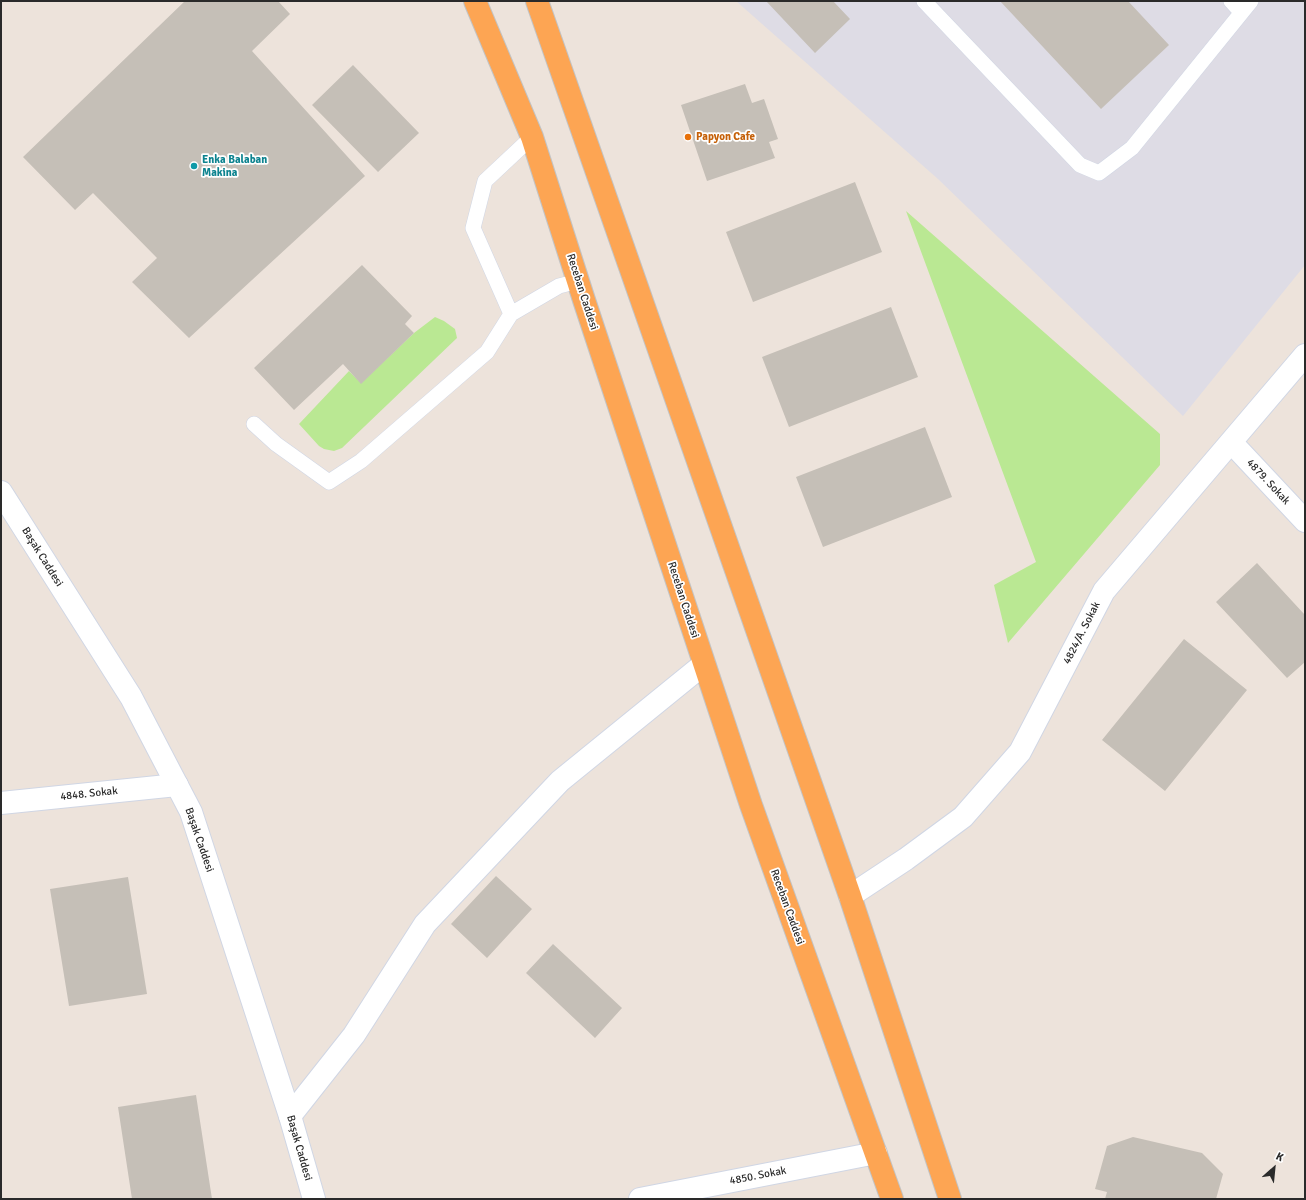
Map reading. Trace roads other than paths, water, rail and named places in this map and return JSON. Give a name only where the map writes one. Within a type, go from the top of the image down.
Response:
[{"type":"highway","name":"Receban Caddesi","points":[[475,1],[532,137],[578,281],[751,804],[892,1199]]},
{"type":"highway","points":[[537,1],[850,896],[950,1199]]},
{"type":"street","name":"4824/A. Sokak","points":[[850,896],[906,859],[963,817],[1020,752],[1104,591],[1305,355]]},
{"type":"street","name":"4879. Sokak","points":[[1231,442],[1305,521]]},
{"type":"street","name":"Başak Caddesi","points":[[1,492],[131,697],[191,812],[290,1116],[314,1199]]},
{"type":"street","points":[[290,1116],[354,1035],[425,924],[560,781],[704,664]]},
{"type":"street","name":"4848. Sokak","points":[[1,803],[177,785]]},
{"type":"street","name":"4850. Sokak","points":[[640,1199],[876,1153]]},
{"type":"lane","points":[[924,1],[1080,165],[1099,173],[1132,148],[1241,5]]},
{"type":"lane","points":[[511,314],[473,228],[485,181],[532,137]]},
{"type":"lane","points":[[254,424],[276,444],[329,482],[361,461],[487,352],[511,314],[559,286],[578,281]]},
{"type":"place","name":"Papyon Cafe","points":[[688,137]]},
{"type":"place","name":"Enka Balaban Makina","points":[[194,166]]}]
